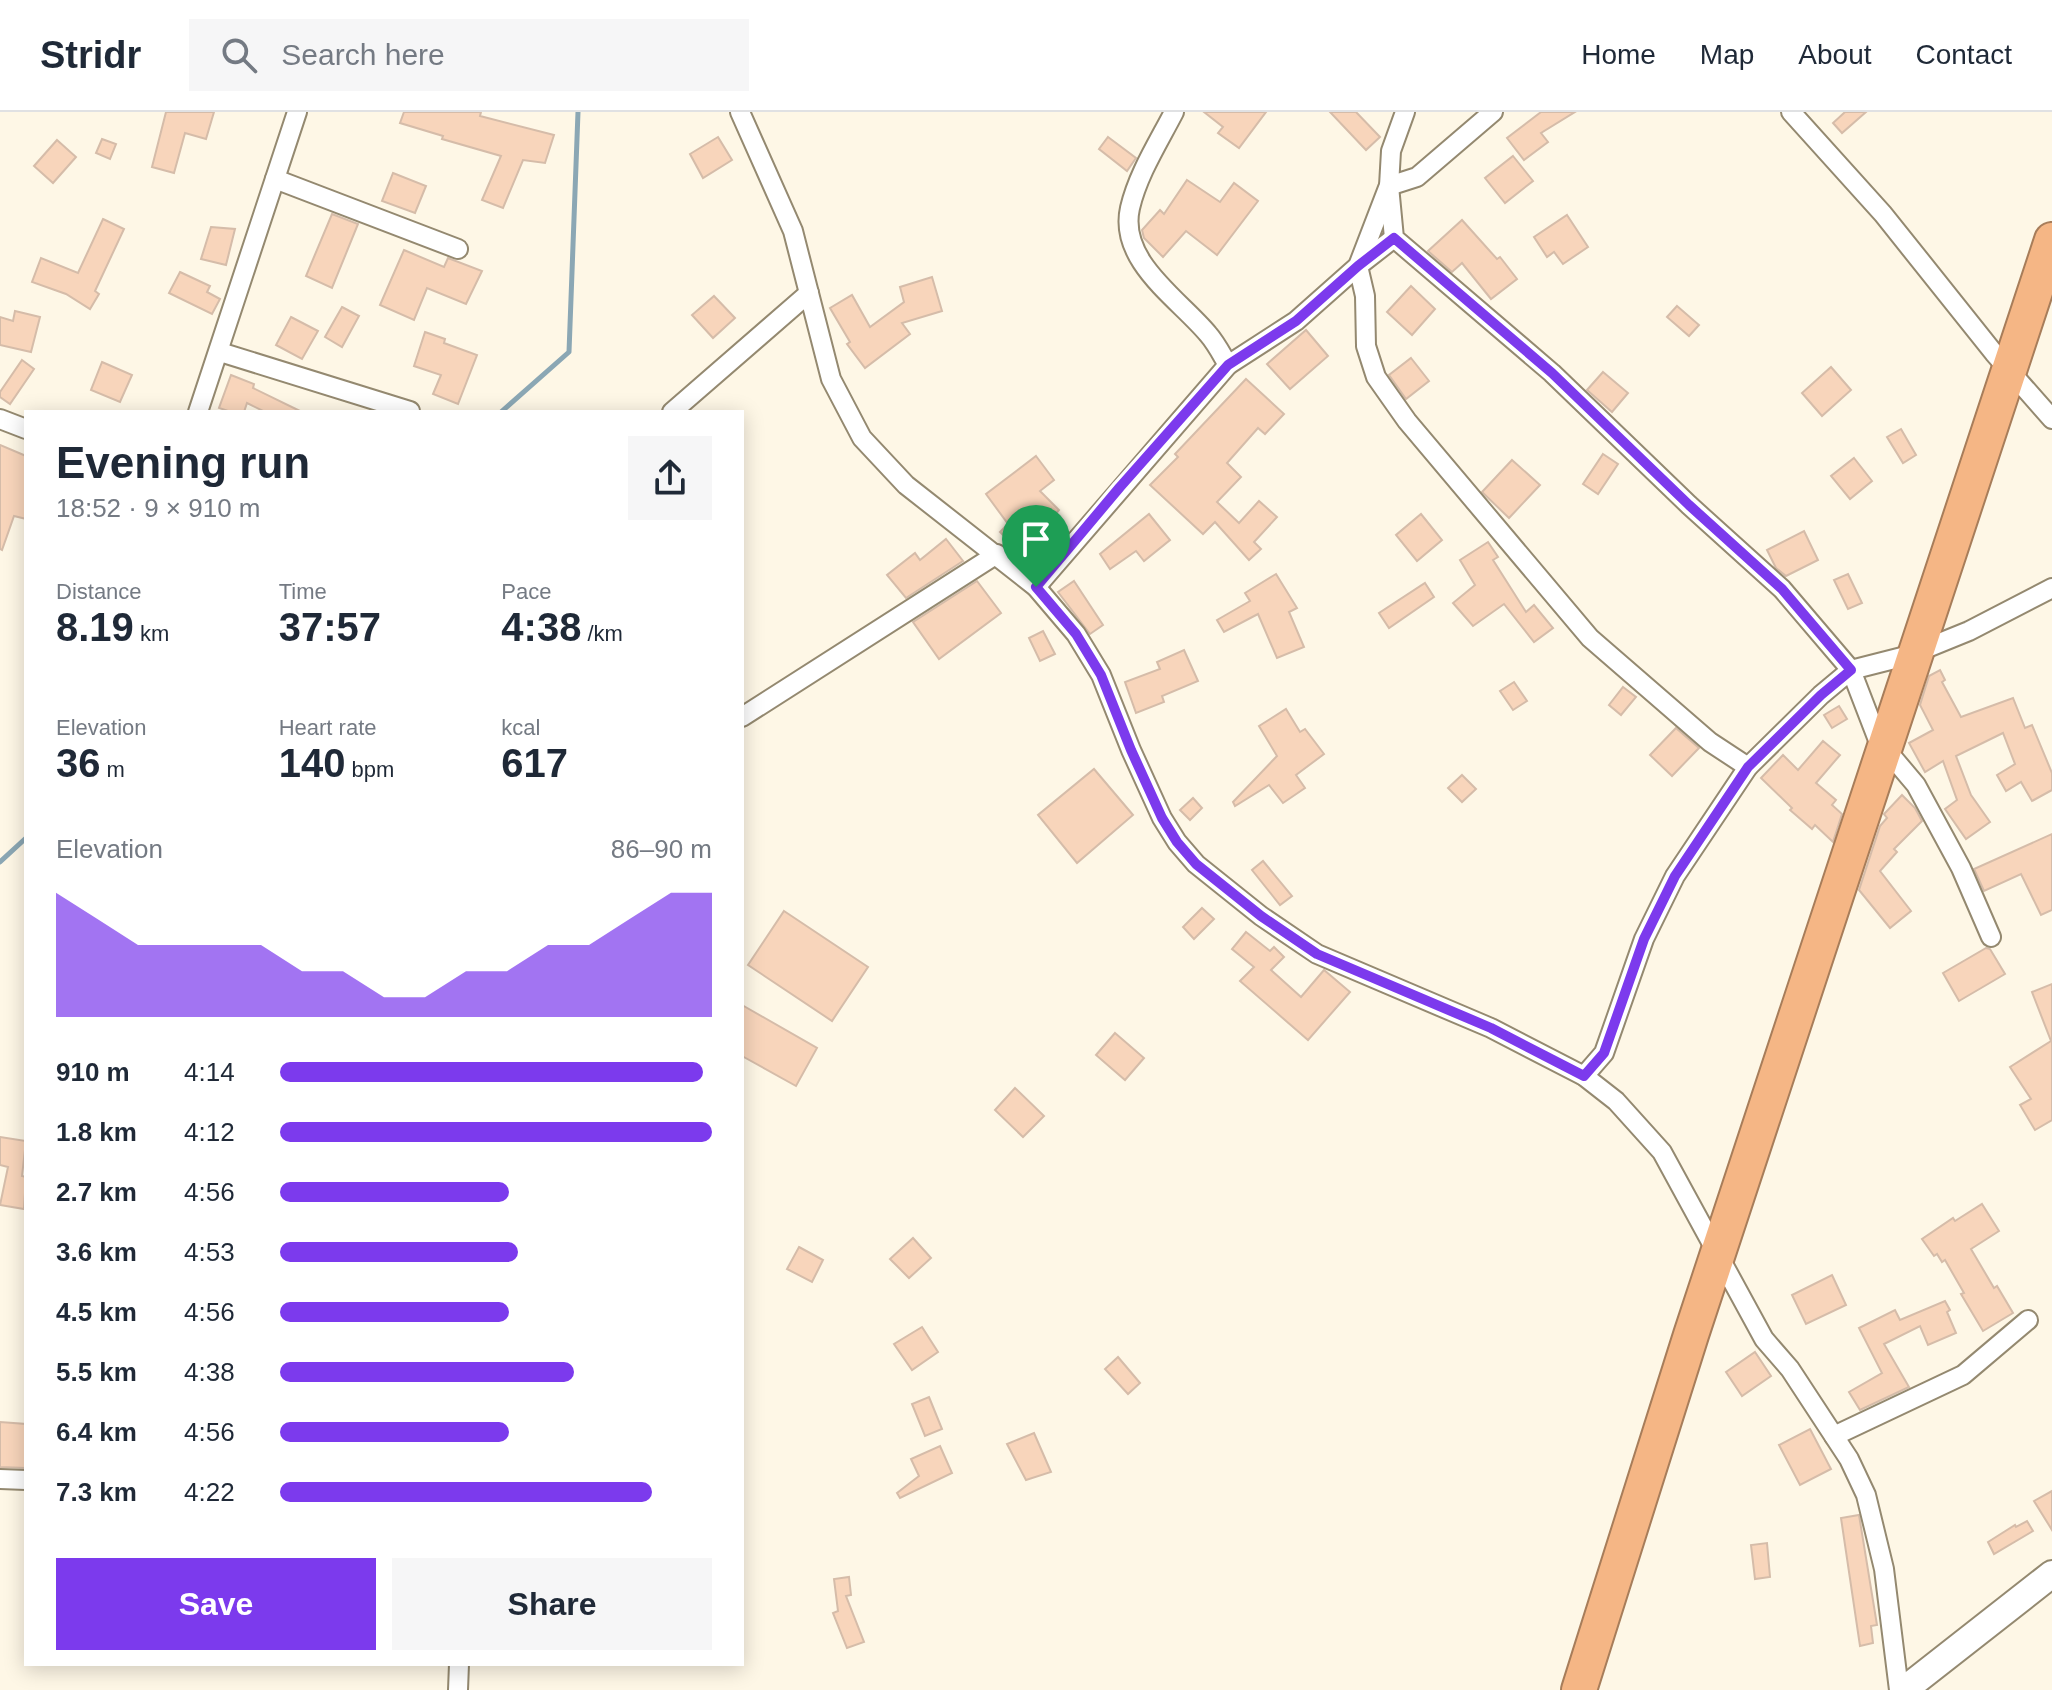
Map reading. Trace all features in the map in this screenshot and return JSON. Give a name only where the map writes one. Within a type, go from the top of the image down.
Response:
[{"type":"highway","points":[[1579,1690],[1691,1335],[2052,240]]},
{"type":"main road","points":[[1902,1690],[2052,1574]]},
{"type":"street","points":[[199,410],[297,112]]},
{"type":"street","points":[[740,112],[793,231],[831,379],[862,438],[906,485],[1036,587],[1076,634],[1101,675],[1162,818],[1196,864],[1261,916],[1317,954],[1491,1028],[1584,1076],[1616,1101],[1662,1152],[1764,1339],[1790,1369],[1834,1436],[1866,1495],[1884,1569],[1902,1690]]},
{"type":"street","points":[[1174,112],[1139,180],[1129,211],[1130,232],[1137,255],[1210,335],[1228,365]]},
{"type":"street","points":[[1405,112],[1391,151],[1389,186],[1394,238],[1552,373],[1680,497],[1782,589],[1851,670],[1878,740],[1916,785],[1961,868],[1991,937]]},
{"type":"street","points":[[1389,186],[1417,177],[1493,112]]},
{"type":"street","points":[[1791,112],[1883,214],[1994,353],[2052,419]]},
{"type":"street","points":[[275,179],[458,249]]},
{"type":"street","points":[[1389,186],[1358,266],[1365,296],[1366,346],[1376,377],[1407,421],[1590,638],[1710,742],[1748,767]]},
{"type":"street","points":[[1036,587],[1228,365],[1296,321],[1394,238]]},
{"type":"street","points":[[674,410],[809,293]]},
{"type":"street","points":[[220,352],[407,410]]},
{"type":"street","points":[[0,419],[24,428]]},
{"type":"street","points":[[744,716],[997,554]]},
{"type":"street","points":[[1584,1076],[1604,1053],[1644,939],[1675,876],[1748,767],[1851,670],[1910,655],[1969,631],[2052,588]]},
{"type":"street","points":[[1834,1436],[1963,1375],[2028,1320]]},
{"type":"street","points":[[0,1479],[24,1480]]},
{"type":"street","points":[[458,1690],[459,1666]]},
{"type":"building","points":[[166,112],[214,112],[206,139],[185,133],[174,173],[152,167]]},
{"type":"building","points":[[404,112],[481,112],[480,116],[554,135],[545,163],[523,160],[503,208],[482,200],[501,156],[400,123]]},
{"type":"building","points":[[1204,112],[1266,112],[1239,148],[1218,133],[1223,127]]},
{"type":"building","points":[[1330,112],[1356,112],[1380,137],[1366,150]]},
{"type":"building","points":[[1541,112],[1575,112],[1541,133],[1548,142],[1524,160],[1507,138]]},
{"type":"building","points":[[1845,112],[1866,112],[1842,133],[1833,123]]},
{"type":"building","points":[[718,137],[732,160],[703,178],[690,154]]},
{"type":"building","points":[[1108,137],[1136,158],[1127,171],[1099,149]]},
{"type":"building","points":[[102,139],[116,144],[110,159],[96,153]]},
{"type":"building","points":[[57,140],[76,157],[53,183],[34,166]]},
{"type":"building","points":[[1513,156],[1533,181],[1505,203],[1485,178]]},
{"type":"building","points":[[393,173],[426,186],[415,213],[382,201]]},
{"type":"building","points":[[1187,180],[1220,202],[1234,183],[1258,201],[1217,255],[1186,231],[1163,257],[1144,238],[1142,230],[1160,210],[1164,214]]},
{"type":"building","points":[[332,214],[358,224],[332,288],[306,276]]},
{"type":"building","points":[[1567,215],[1588,247],[1563,264],[1554,252],[1547,257],[1534,237]]},
{"type":"building","points":[[103,219],[124,229],[95,291],[99,294],[90,309],[66,294],[32,282],[41,258],[78,273]]},
{"type":"building","points":[[1462,220],[1497,259],[1500,257],[1517,279],[1491,299],[1462,263],[1452,272],[1428,251]]},
{"type":"building","points":[[211,227],[235,229],[226,265],[201,259]]},
{"type":"building","points":[[404,250],[444,267],[448,258],[482,271],[466,304],[427,288],[414,320],[380,305]]},
{"type":"building","points":[[180,272],[210,286],[207,292],[220,299],[212,314],[169,293]]},
{"type":"building","points":[[932,277],[942,311],[902,323],[910,334],[865,368],[847,344],[850,342],[830,308],[852,295],[870,327],[904,302],[900,287]]},
{"type":"building","points":[[1411,286],[1435,309],[1412,335],[1387,312]]},
{"type":"building","points":[[714,296],[735,318],[713,338],[692,315]]},
{"type":"building","points":[[1677,306],[1699,325],[1689,336],[1667,317]]},
{"type":"building","points":[[342,307],[359,316],[342,347],[325,337]]},
{"type":"building","points":[[15,311],[40,317],[31,352],[0,345],[0,317],[13,321]]},
{"type":"building","points":[[291,317],[318,331],[302,359],[276,345]]},
{"type":"building","points":[[1306,330],[1328,356],[1290,389],[1267,364]]},
{"type":"building","points":[[425,332],[477,355],[458,404],[433,394],[441,375],[414,366]]},
{"type":"building","points":[[1411,358],[1429,381],[1406,399],[1389,375]]},
{"type":"building","points":[[22,360],[34,369],[10,404],[0,397],[0,392]]},
{"type":"building","points":[[102,362],[132,375],[120,402],[91,390]]},
{"type":"building","points":[[1831,367],[1851,390],[1822,416],[1802,393]]},
{"type":"building","points":[[1603,372],[1628,393],[1612,412],[1587,390]]},
{"type":"building","points":[[231,375],[254,384],[253,388],[298,410],[261,410],[247,403],[245,410],[219,408]]},
{"type":"building","points":[[1246,379],[1284,414],[1265,434],[1258,428],[1227,463],[1241,477],[1217,502],[1239,523],[1259,501],[1277,517],[1254,542],[1261,549],[1249,560],[1215,522],[1203,534],[1150,485]]},
{"type":"building","points":[[1901,429],[1916,455],[1903,463],[1887,437]]},
{"type":"building","points":[[0,445],[24,455],[24,518],[14,516],[0,549]]},
{"type":"building","points":[[1603,454],[1618,464],[1598,494],[1583,484]]},
{"type":"building","points":[[1036,456],[1054,480],[1040,491],[1059,510],[1021,553],[1000,532],[1008,524],[986,494]]},
{"type":"building","points":[[1854,458],[1872,481],[1850,499],[1831,476]]},
{"type":"building","points":[[1512,460],[1540,485],[1509,518],[1482,492]]},
{"type":"building","points":[[1149,514],[1170,540],[1144,561],[1136,551],[1110,569],[1100,554]]},
{"type":"building","points":[[1421,514],[1442,540],[1417,561],[1396,535]]},
{"type":"building","points":[[1804,531],[1818,560],[1786,576],[1776,568],[1767,550]]},
{"type":"building","points":[[946,539],[963,561],[906,598],[887,575],[915,553],[920,560]]},
{"type":"building","points":[[1488,542],[1498,557],[1493,560],[1526,612],[1534,605],[1553,628],[1534,642],[1504,604],[1473,626],[1453,603],[1475,585],[1460,560]]},
{"type":"building","points":[[1276,574],[1297,608],[1289,612],[1304,647],[1277,658],[1258,614],[1224,632],[1217,620],[1250,601],[1245,593]]},
{"type":"building","points":[[1848,574],[1862,603],[1848,609],[1834,580]]},
{"type":"building","points":[[977,581],[1001,613],[939,659],[913,622]]},
{"type":"building","points":[[1074,581],[1103,625],[1090,634],[1058,592]]},
{"type":"building","points":[[1425,583],[1434,597],[1389,628],[1379,613]]},
{"type":"building","points":[[1043,631],[1055,654],[1040,661],[1029,638]]},
{"type":"building","points":[[1184,650],[1198,681],[1162,696],[1164,702],[1136,713],[1125,682],[1160,669],[1157,662]]},
{"type":"building","points":[[1940,670],[1945,680],[1942,682],[1961,717],[2013,698],[2025,728],[2032,725],[2052,773],[2052,790],[2032,801],[2021,782],[2006,791],[1997,775],[2015,764],[2003,733],[1956,756],[1971,795],[1990,822],[1966,839],[1945,809],[1957,800],[1943,761],[1925,772],[1909,743],[1933,730],[1920,705],[1929,676]]},
{"type":"building","points":[[1514,682],[1527,701],[1513,710],[1500,691]]},
{"type":"building","points":[[1623,687],[1636,697],[1621,715],[1609,705]]},
{"type":"building","points":[[1839,706],[1847,719],[1832,728],[1824,715]]},
{"type":"building","points":[[1286,709],[1300,732],[1305,729],[1324,754],[1296,775],[1305,788],[1283,803],[1269,785],[1235,806],[1233,802],[1277,756],[1259,726]]},
{"type":"building","points":[[1676,728],[1699,748],[1672,776],[1650,755]]},
{"type":"building","points":[[1823,741],[1840,755],[1816,783],[1836,800],[1832,805],[1842,814],[1833,842],[1815,825],[1812,829],[1790,810],[1792,808],[1761,778],[1783,755],[1798,770]]},
{"type":"building","points":[[1094,769],[1133,815],[1077,863],[1038,815]]},
{"type":"building","points":[[1462,775],[1476,789],[1462,802],[1448,788]]},
{"type":"building","points":[[1902,795],[1922,821],[1894,849],[1897,852],[1880,871],[1911,911],[1890,928],[1859,890],[1880,826],[1887,818],[1884,814]]},
{"type":"building","points":[[1193,798],[1202,808],[1190,820],[1180,810]]},
{"type":"building","points":[[2052,834],[2052,910],[2041,915],[2021,874],[1984,891],[1974,869]]},
{"type":"building","points":[[1263,861],[1292,896],[1280,905],[1252,870]]},
{"type":"building","points":[[1202,908],[1214,919],[1194,939],[1183,927]]},
{"type":"building","points":[[784,911],[868,967],[832,1021],[748,965]]},
{"type":"building","points":[[1246,932],[1270,951],[1274,947],[1284,957],[1271,970],[1301,997],[1324,970],[1350,992],[1308,1040],[1240,981],[1254,967],[1232,949]]},
{"type":"building","points":[[1986,948],[1990,949],[2005,974],[1959,1001],[1943,973]]},
{"type":"building","points":[[2052,984],[2052,1120],[2035,1130],[2020,1105],[2031,1099],[2010,1067],[2051,1041],[2032,992]]},
{"type":"building","points":[[744,1006],[817,1048],[796,1086],[744,1057]]},
{"type":"building","points":[[1115,1033],[1144,1058],[1125,1080],[1096,1055]]},
{"type":"building","points":[[1015,1088],[1044,1116],[1023,1137],[995,1110]]},
{"type":"building","points":[[0,1137],[24,1141],[24,1209],[0,1205],[8,1167],[0,1165]]},
{"type":"building","points":[[1982,1204],[1999,1231],[1971,1249],[2013,1313],[1983,1331],[1945,1260],[1942,1262],[1937,1254],[1934,1256],[1922,1239],[1953,1218],[1955,1221]]},
{"type":"building","points":[[913,1238],[931,1258],[909,1278],[890,1259]]},
{"type":"building","points":[[799,1247],[823,1260],[812,1282],[787,1269]]},
{"type":"building","points":[[1832,1275],[1846,1305],[1806,1324],[1792,1295]]},
{"type":"building","points":[[1945,1301],[1956,1333],[1928,1345],[1920,1326],[1884,1344],[1909,1387],[1860,1410],[1849,1392],[1882,1373],[1859,1328],[1895,1310],[1900,1320]]},
{"type":"building","points":[[922,1327],[938,1352],[912,1370],[894,1344]]},
{"type":"building","points":[[1755,1352],[1771,1376],[1742,1396],[1726,1372]]},
{"type":"building","points":[[1118,1357],[1140,1383],[1128,1394],[1105,1369]]},
{"type":"building","points":[[929,1397],[942,1429],[925,1436],[912,1404]]},
{"type":"building","points":[[0,1422],[24,1424],[24,1468],[0,1467]]},
{"type":"building","points":[[1810,1429],[1831,1469],[1800,1485],[1779,1445]]},
{"type":"building","points":[[1034,1433],[1051,1472],[1026,1480],[1007,1444]]},
{"type":"building","points":[[940,1446],[952,1473],[900,1498],[897,1493],[919,1476],[911,1459]]},
{"type":"building","points":[[2052,1491],[2052,1530],[2034,1501]]},
{"type":"building","points":[[1859,1515],[1877,1625],[1871,1626],[1873,1643],[1860,1646],[1841,1518]]},
{"type":"building","points":[[2027,1521],[2033,1531],[1994,1554],[1988,1542]]},
{"type":"building","points":[[1767,1543],[1770,1577],[1755,1579],[1751,1545]]},
{"type":"building","points":[[849,1577],[851,1595],[846,1596],[864,1642],[847,1648],[833,1613],[838,1611],[834,1579]]},
{"type":"waterway","points":[[503,410],[569,352],[578,112]]},
{"type":"waterway","points":[[0,862],[24,840]]},
{"type":"route","points":[[1394,238],[1552,373],[1652,471],[1782,589],[1851,670],[1748,767],[1675,876],[1644,939],[1604,1053],[1584,1076],[1491,1028],[1317,954],[1261,916],[1196,864],[1162,818],[1101,675],[1076,634],[1036,587],[1228,365],[1296,321],[1394,238]]}]
